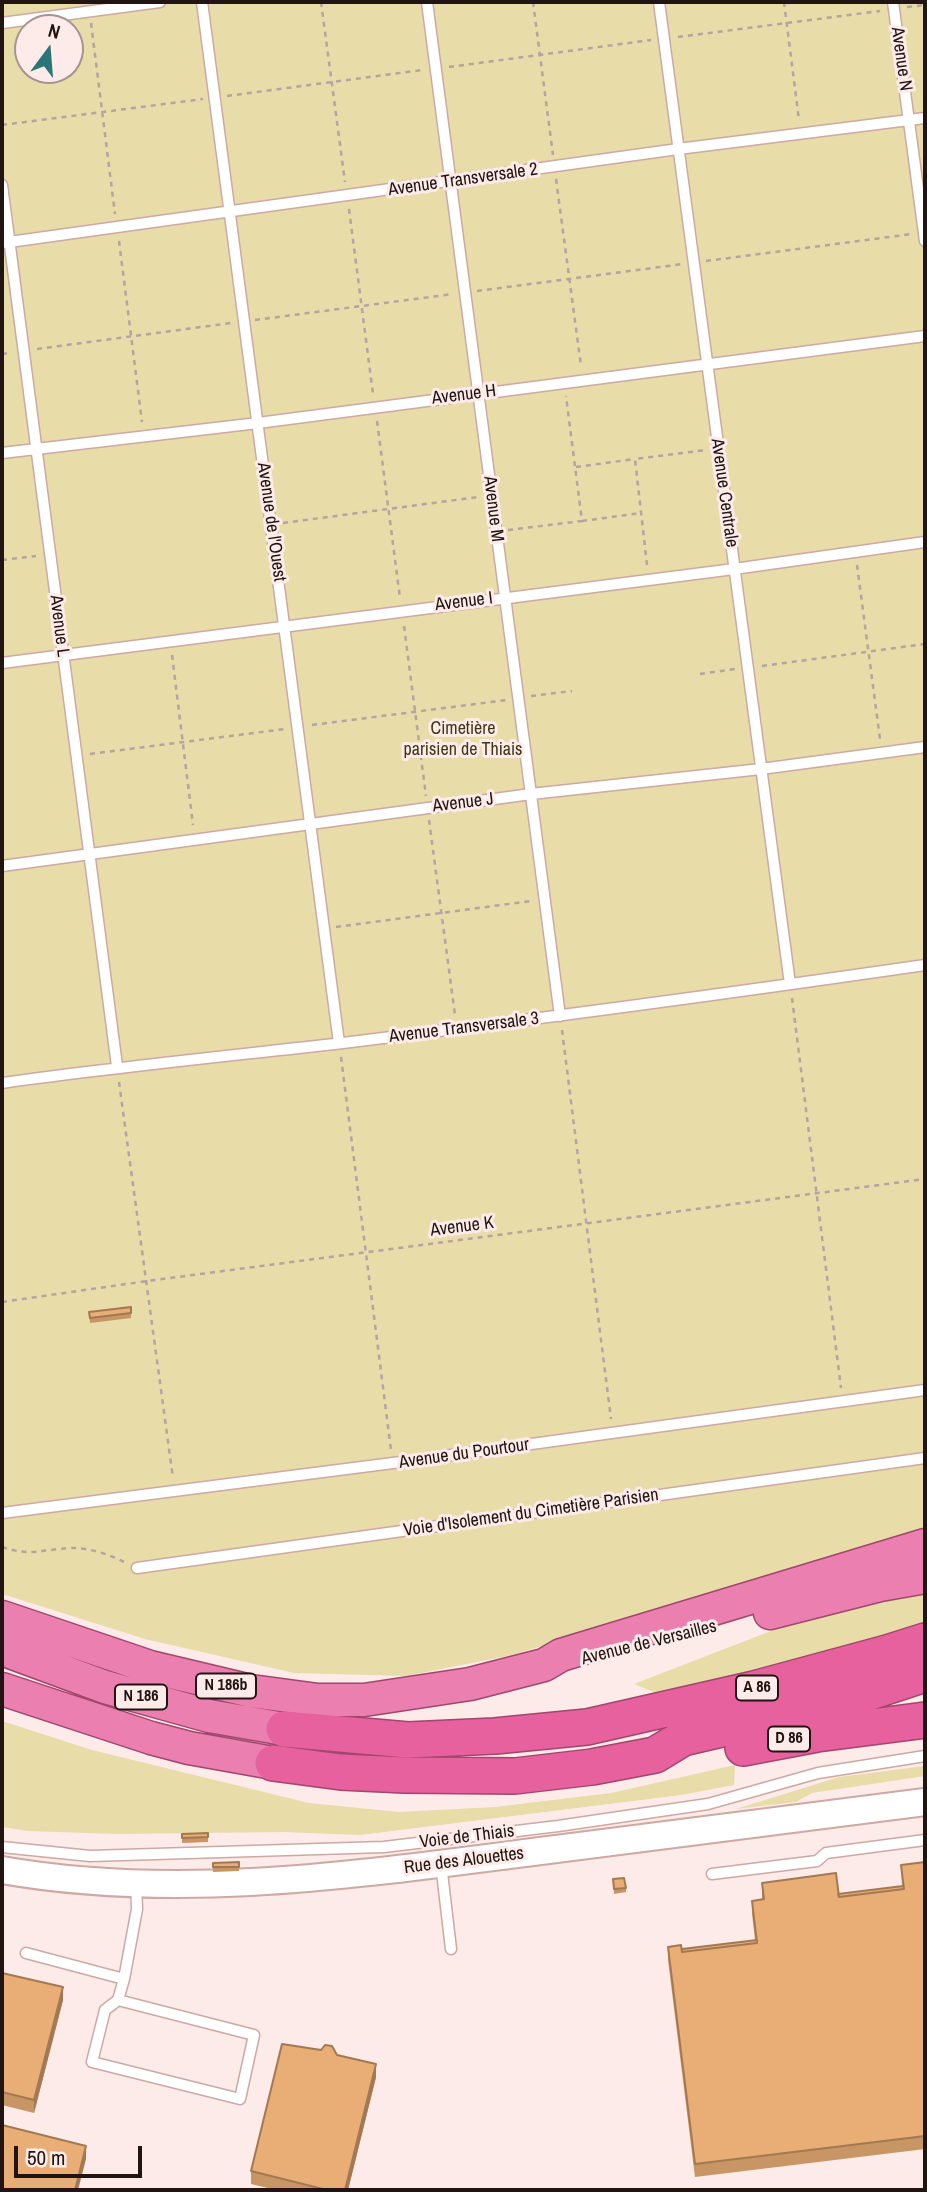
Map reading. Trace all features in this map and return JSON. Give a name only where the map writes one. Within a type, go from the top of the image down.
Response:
[{"type":"highway","points":[[544,1665],[561,1655],[925,1545]]},
{"type":"highway","name":"Avenue de Versailles","points":[[544,1665],[563,1665],[754,1616],[925,1577]]},
{"type":"highway","points":[[2,1602],[33,1617],[40,1631]]},
{"type":"highway","name":"N 186b","points":[[2,1617],[150,1667],[251,1691],[318,1700],[364,1700],[394,1696],[470,1684],[544,1665]]},
{"type":"highway","name":"A 86","points":[[284,1730],[408,1740],[495,1736],[587,1727],[754,1689],[925,1640]]},
{"type":"highway","name":"N 186","points":[[2,1649],[105,1687],[209,1716],[284,1730]]},
{"type":"highway","name":"A 86","points":[[272,1763],[341,1772],[515,1776],[592,1767],[655,1755],[683,1738],[846,1700],[925,1674]]},
{"type":"highway","name":"N 186","points":[[2,1689],[151,1738],[189,1748],[272,1763]]},
{"type":"highway","name":"D 86","points":[[655,1755],[666,1761],[684,1761],[817,1734],[925,1720]]},
{"type":"main road","name":"Rue des Alouettes","points":[[2,1870],[136,1884],[267,1882],[438,1864],[925,1802]]},
{"type":"lane","points":[[2,23],[160,2]]},
{"type":"lane","name":"Avenue de l'Ouest","points":[[202,2],[339,1043]]},
{"type":"lane","name":"Avenue M","points":[[427,2],[560,1016]]},
{"type":"lane","name":"Avenue Centrale","points":[[659,2],[790,984]]},
{"type":"lane","name":"Avenue N","points":[[894,5],[925,241]]},
{"type":"lane","name":"Avenue Transversale 2","points":[[6,243],[678,149],[925,118]]},
{"type":"lane","name":"Avenue L","points":[[2,186],[6,243],[36,448],[117,1066]]},
{"type":"lane","name":"Avenue H","points":[[2,453],[258,423],[925,335]]},
{"type":"lane","name":"Avenue I","points":[[2,663],[925,542]]},
{"type":"lane","name":"Avenue J","points":[[2,866],[531,794],[761,769],[925,747]]},
{"type":"lane","name":"Avenue Transversale 3","points":[[2,1083],[117,1066],[560,1016],[925,965]]},
{"type":"lane","name":"Avenue du Pourtour","points":[[2,1513],[925,1390]]},
{"type":"lane","name":"Voie d'Isolement du Cimetière Parisien","points":[[137,1568],[925,1458]]},
{"type":"lane","name":"Voie de Thiais","points":[[2,1847],[104,1856],[384,1847],[708,1804],[818,1773],[925,1756]]},
{"type":"lane","points":[[712,1874],[817,1861],[826,1853],[925,1840]]},
{"type":"lane","points":[[384,1847],[438,1864],[451,1949]]},
{"type":"lane","points":[[118,2000],[254,2035],[240,2099],[92,2062],[105,2010],[118,2000],[124,1979],[137,1909],[136,1884]]},
{"type":"lane","points":[[26,1953],[124,1979]]},
{"type":"path","points":[[321,2],[457,1028]]},
{"type":"path","points":[[533,2],[583,380]]},
{"type":"path","points":[[784,2],[801,134]]},
{"type":"path","points":[[2,125],[786,23],[894,5],[925,5]]},
{"type":"path","points":[[565,383],[582,520]]},
{"type":"path","points":[[576,467],[718,448]]},
{"type":"path","points":[[635,459],[649,579]]},
{"type":"path","points":[[271,524],[491,495]]},
{"type":"path","points":[[496,531],[641,513]]},
{"type":"path","points":[[856,551],[882,752]]},
{"type":"path","points":[[2,560],[50,554]]},
{"type":"path","points":[[170,641],[195,839]]},
{"type":"path","points":[[700,674],[925,644]]},
{"type":"path","points":[[76,756],[572,691]]},
{"type":"path","points":[[324,929],[545,899]]},
{"type":"path","points":[[790,984],[843,1401]]},
{"type":"path","points":[[560,1016],[613,1433]]},
{"type":"path","points":[[339,1043],[393,1463]]},
{"type":"path","points":[[117,1066],[175,1491]]},
{"type":"path","name":"Avenue K","points":[[2,1302],[925,1179]]},
{"type":"path","points":[[2,1547],[21,1553],[74,1548],[111,1555],[137,1568]]},
{"type":"green space","name":"Cimetière parisien de Thiais","points":[[2,2],[925,2],[925,1530],[512,1655],[406,1676],[294,1673],[145,1639],[2,1594]]},
{"type":"green space","points":[[925,1591],[925,1625],[663,1696],[634,1684],[789,1624],[872,1598]]},
{"type":"green space","points":[[2,1721],[92,1750],[309,1803],[399,1812],[495,1807],[611,1793],[735,1765],[734,1785],[681,1795],[360,1835],[28,1831],[2,1827]]},
{"type":"green space","points":[[925,1766],[925,1776],[812,1793],[796,1802],[736,1809],[839,1777]]},
{"type":"building","points":[[131,1307],[131,1313],[90,1318],[89,1312]]},
{"type":"building","points":[[208,1833],[208,1837],[182,1838],[182,1834]]},
{"type":"building","points":[[239,1862],[239,1867],[213,1867],[213,1863]]},
{"type":"building","points":[[925,1862],[925,2136],[695,2164],[668,1947],[681,1945],[682,1952],[757,1943],[752,1901],[764,1899],[762,1883],[836,1873],[839,1897],[904,1889],[901,1865]]},
{"type":"building","points":[[624,1878],[626,1888],[614,1889],[613,1879]]},
{"type":"building","points":[[903,1886],[904,1889],[839,1897],[838,1894]]},
{"type":"building","points":[[757,1940],[757,1943],[682,1952],[682,1949]]},
{"type":"building","points":[[2,1973],[63,1987],[34,2100],[2,2092]]},
{"type":"building","points":[[282,2044],[321,2050],[325,2045],[332,2046],[337,2055],[376,2064],[345,2190],[327,2190],[251,2171]]},
{"type":"building","points":[[2,2125],[86,2146],[75,2190],[2,2190]]}]
